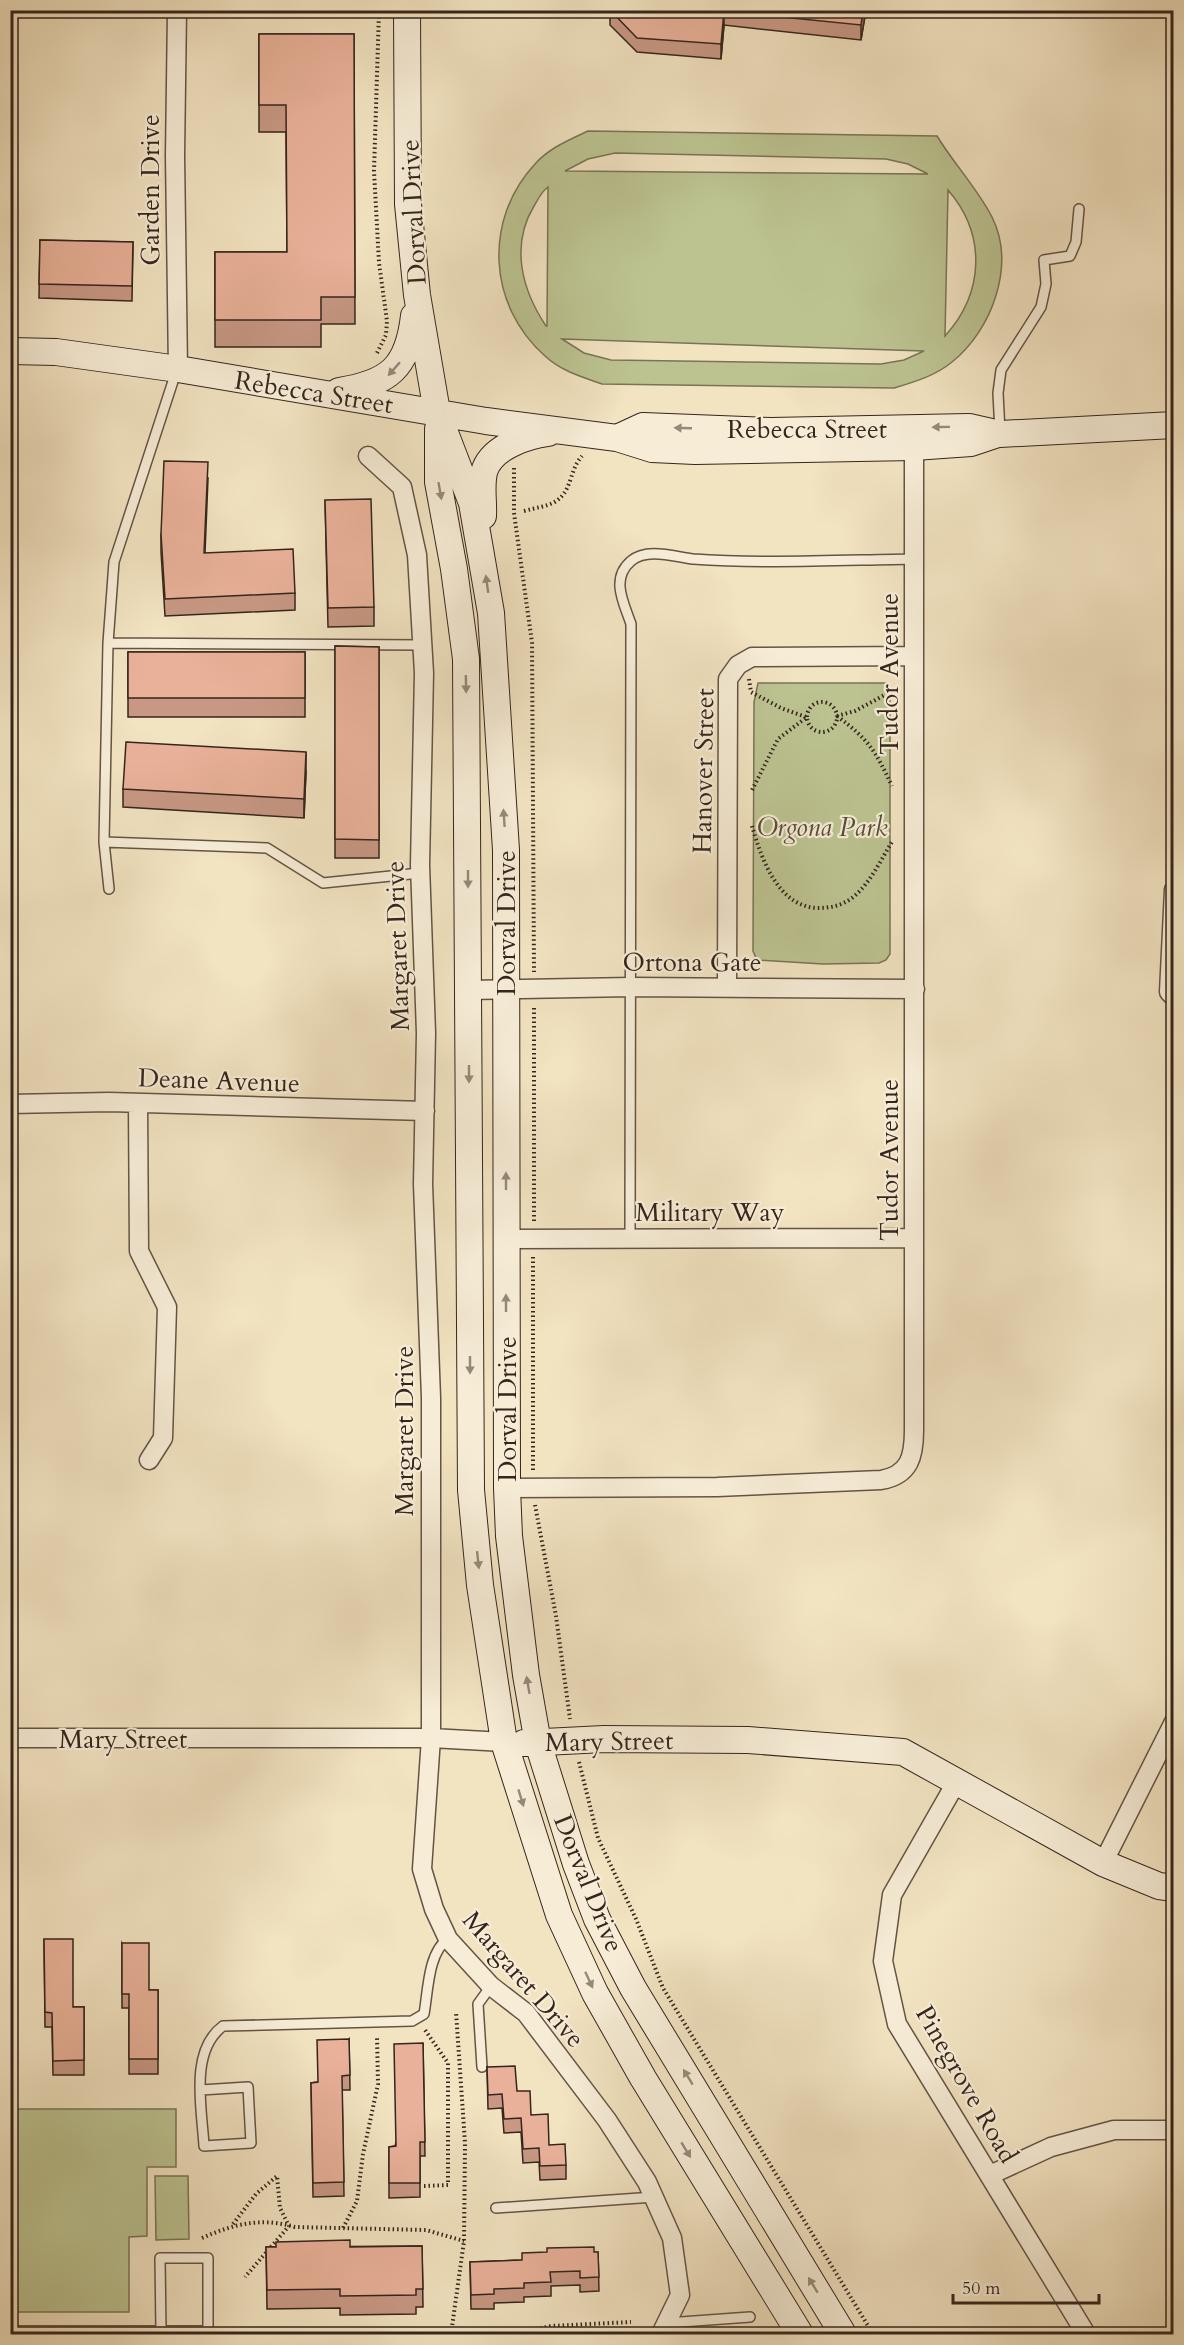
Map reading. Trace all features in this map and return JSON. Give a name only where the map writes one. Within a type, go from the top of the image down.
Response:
[{"type":"main road","name":"Dorval Drive","points":[[407,10],[408,204],[417,295],[438,412],[472,504],[483,555],[491,613],[506,850],[507,1488],[509,1536],[526,1675],[538,1743],[576,1864],[597,1919],[633,1988],[843,2334]]},
{"type":"main road","points":[[321,394],[376,382],[394,371],[412,337],[417,295]]},
{"type":"main road","name":"Rebecca Street","points":[[10,351],[56,352],[177,369],[321,394],[617,438],[652,448],[695,451],[914,447],[971,443],[999,434],[1173,425]]},
{"type":"main road","name":"Dorval Drive","points":[[438,412],[438,482],[454,569],[466,660],[471,1490],[480,1585],[504,1742],[559,1915],[595,1993],[643,2078],[800,2334]]},
{"type":"main road","name":"Rebecca Street","points":[[617,438],[643,426],[771,431],[969,427],[999,434]]},
{"type":"main road","points":[[483,555],[482,490],[489,464],[494,456],[515,442],[535,435],[565,430]]},
{"type":"main road","name":"Mary Street","points":[[504,1742],[574,1742],[604,1739],[748,1740],[903,1752],[1103,1863],[1159,1886],[1173,1888]]},
{"type":"street","name":"Garden Drive","points":[[177,10],[175,156],[177,369]]},
{"type":"street","name":"Tudor Avenue","points":[[507,1488],[717,1487],[881,1480],[898,1475],[910,1462],[914,1452],[914,447]]},
{"type":"street","name":"Margaret Drive","points":[[368,456],[402,487],[417,555],[422,645],[420,873],[426,1033],[423,1184],[431,1398],[431,1738],[422,1869],[434,1909],[448,1939],[491,1986],[526,2013],[607,2120],[647,2182],[672,2238],[680,2295],[664,2329]]},
{"type":"street","name":"Hanover Street","points":[[727,987],[728,679],[738,665],[752,657],[914,656]]},
{"type":"street","points":[[1173,890],[1169,992],[1173,997]]},
{"type":"street","name":"Ortona Gate","points":[[469,990],[631,987],[915,989]]},
{"type":"street","name":"Deane Avenue","points":[[10,1104],[138,1103],[425,1111]]},
{"type":"street","points":[[138,1103],[138,1251],[166,1307],[163,1438],[149,1460]]},
{"type":"street","name":"Military Way","points":[[506,1239],[914,1238]]},
{"type":"street","points":[[1103,1863],[1173,1722]]},
{"type":"street","name":"Mary Street","points":[[10,1738],[431,1738],[504,1742]]},
{"type":"street","name":"Pinegrove Road","points":[[957,1781],[892,1895],[883,1961],[897,2024],[1086,2334]]},
{"type":"street","points":[[990,2175],[1051,2147],[1114,2130],[1173,2130]]},
{"type":"lane","points":[[999,434],[998,393],[1001,370],[1041,307],[1046,285],[1044,260],[1070,256],[1076,242],[1079,209]]},
{"type":"lane","points":[[110,889],[104,842],[108,643],[114,562],[177,369]]},
{"type":"lane","points":[[630,1237],[631,624],[619,591],[624,569],[631,560],[652,553],[704,559],[915,559]]},
{"type":"lane","points":[[108,643],[422,645]]},
{"type":"lane","points":[[104,842],[267,848],[323,883],[420,873]]},
{"type":"lane","points":[[201,2090],[248,2087],[251,2144],[204,2146],[201,2090],[203,2053],[214,2032],[223,2026],[412,2021],[424,2014],[434,1960],[440,1944],[448,1939]]},
{"type":"lane","points":[[482,2067],[478,2004],[491,1986]]},
{"type":"lane","points":[[496,2208],[654,2197]]},
{"type":"lane","points":[[10,2331],[161,2331],[208,2331],[208,2258],[160,2258],[161,2331]]},
{"type":"lane","points":[[664,2329],[750,2317]]},
{"type":"path","points":[[379,10],[374,171],[379,263],[387,321],[386,335],[376,353],[381,357]]},
{"type":"path","points":[[524,511],[555,503],[566,494],[576,463],[582,456]]},
{"type":"path","points":[[489,464],[514,465],[514,513],[532,643],[534,972]]},
{"type":"path","points":[[749,677],[751,692],[781,708],[807,717],[813,730],[822,732],[834,725],[837,716]]},
{"type":"path","points":[[837,716],[855,711],[892,691]]},
{"type":"path","points":[[752,790],[778,739],[807,717],[814,704],[823,702],[832,707],[837,716],[862,734],[874,748],[892,786]]},
{"type":"path","points":[[752,826],[762,858],[775,881],[789,896],[807,907],[831,909],[851,899],[867,884],[892,842]]},
{"type":"path","points":[[534,1006],[534,1221]]},
{"type":"path","points":[[532,1467],[533,1256]]},
{"type":"path","points":[[535,1505],[556,1616],[574,1742],[598,1838],[636,1919],[663,1988],[873,2334]]},
{"type":"path","points":[[451,2334],[464,2241],[465,2143],[456,2012]]},
{"type":"path","points":[[343,2228],[357,2201],[363,2154],[378,2084],[377,2023]]},
{"type":"path","points":[[424,2186],[448,2185],[448,2062],[425,2030]]},
{"type":"path","points":[[233,2225],[256,2194],[277,2176],[280,2208],[290,2226]]},
{"type":"path","points":[[202,2238],[233,2225],[276,2221],[290,2226],[426,2230],[464,2241]]},
{"type":"path","points":[[245,2277],[290,2226]]},
{"type":"path","points":[[514,2334],[551,2326],[631,2322]]},
{"type":"green space","points":[[588,131],[937,136],[986,206],[999,236],[1002,255],[1000,276],[989,315],[966,349],[952,362],[931,375],[894,388],[602,384],[572,373],[545,356],[526,336],[512,313],[503,288],[499,262],[500,236],[507,211],[518,186],[535,164],[547,153]],"holes":[[[615,153],[886,159],[908,164],[928,174],[565,171],[588,159]],[[548,187],[547,326],[525,283],[521,252],[522,237],[527,221]],[[948,190],[961,207],[969,226],[976,264],[967,301],[958,319],[945,336]],[[562,339],[924,351],[904,360],[881,364],[611,360],[584,353]]]},
{"type":"green space","name":"Orgona Park","points":[[758,683],[887,683],[890,701],[890,954],[886,960],[879,963],[823,964],[757,960],[753,951],[754,702]]},
{"type":"green space","points":[[13,2109],[176,2109],[176,2167],[147,2167],[147,2236],[129,2237],[129,2312],[11,2312],[10,2250],[14,2249]]},
{"type":"green space","points":[[155,2176],[188,2176],[189,2239],[156,2240]]},
{"type":"building","points":[[610,10],[863,10],[861,25],[724,11],[721,44],[637,38]]},
{"type":"building","points":[[259,34],[354,34],[355,297],[321,297],[321,320],[215,320],[215,252],[287,252],[286,105],[259,105]]},
{"type":"building","points":[[40,240],[133,242],[132,286],[39,284]]},
{"type":"building","points":[[164,461],[208,462],[204,553],[293,549],[295,593],[165,599],[161,534]]},
{"type":"building","points":[[371,499],[374,607],[328,608],[325,500]]},
{"type":"building","points":[[335,646],[379,647],[379,840],[335,839]]},
{"type":"building","points":[[128,652],[305,652],[305,698],[128,698]]},
{"type":"building","points":[[126,742],[306,752],[304,799],[123,789]]},
{"type":"building","points":[[44,1939],[73,1939],[73,2007],[84,2007],[84,2060],[53,2061],[52,2013],[45,2012]]},
{"type":"building","points":[[122,1943],[149,1943],[149,1990],[158,1990],[158,2059],[129,2059],[129,1994],[122,1994]]},
{"type":"building","points":[[349,2039],[350,2075],[342,2076],[344,2182],[313,2183],[311,2083],[318,2082],[317,2040]]},
{"type":"building","points":[[423,2043],[425,2142],[420,2142],[420,2183],[389,2183],[389,2147],[396,2146],[394,2044]]},
{"type":"building","points":[[515,2066],[517,2091],[530,2091],[531,2115],[548,2114],[549,2145],[565,2144],[566,2165],[540,2166],[539,2148],[523,2149],[521,2118],[504,2119],[502,2094],[488,2095],[487,2067]]},
{"type":"building","points":[[350,2240],[350,2247],[422,2246],[423,2289],[416,2289],[416,2295],[340,2296],[340,2289],[267,2290],[266,2247],[276,2247],[276,2242]]},
{"type":"building","points":[[594,2247],[594,2252],[598,2252],[599,2277],[580,2278],[580,2271],[550,2272],[551,2282],[524,2283],[524,2288],[494,2289],[494,2294],[471,2295],[470,2262],[522,2260],[522,2253],[547,2252],[547,2248]]},
{"type":"building","points":[[581,2332],[582,2334],[539,2334]]}]
